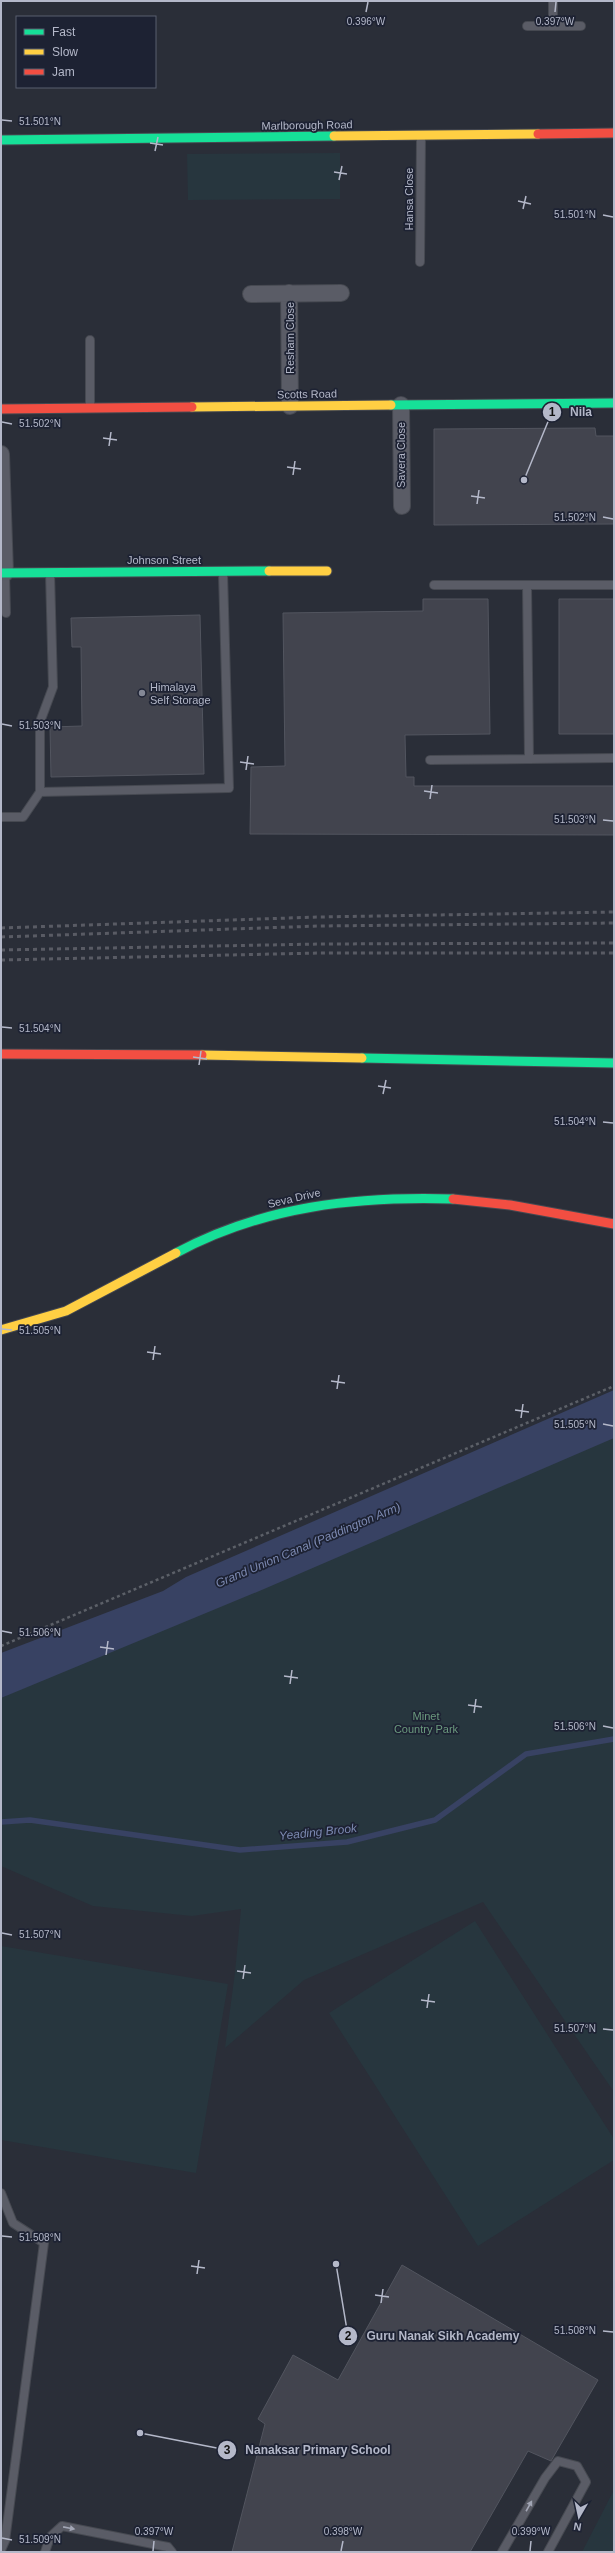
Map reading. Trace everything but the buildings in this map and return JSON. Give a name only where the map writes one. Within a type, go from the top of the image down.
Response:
[{"type":"street","name":"Marlborough Road","points":[[1,140],[614,133]]},
{"type":"street","name":"Resham Close","points":[[289,293],[290,406]]},
{"type":"street","name":"Resham Close","points":[[252,294],[341,294]]},
{"type":"street","name":"Scotts Road","points":[[1,409],[90,410],[290,406],[614,403]]},
{"type":"street","name":"Savera Close","points":[[401,405],[402,506]]},
{"type":"street","points":[[1,454],[3,573]]},
{"type":"street","name":"Johnson Street","points":[[3,573],[327,570]]},
{"type":"street","points":[[1,1054],[169,1054],[614,1063]]},
{"type":"street","name":"Seva Drive","points":[[1,1330],[65,1311],[198,1241],[271,1215],[304,1207],[353,1200],[397,1198],[463,1200],[526,1206],[614,1224]]},
{"type":"lane","points":[[553,1],[553,26]]},
{"type":"lane","points":[[527,26],[581,26]]},
{"type":"lane","name":"Hansa Close","points":[[420,262],[421,136]]},
{"type":"lane","points":[[90,340],[90,410]]},
{"type":"lane","points":[[40,792],[229,788],[223,571]]},
{"type":"lane","points":[[3,573],[6,613]]},
{"type":"lane","points":[[1,817],[23,817],[40,792],[40,722],[53,687],[50,573]]},
{"type":"lane","points":[[434,585],[614,585]]},
{"type":"lane","points":[[527,585],[529,759]]},
{"type":"lane","points":[[430,760],[614,758]]},
{"type":"lane","points":[[1,2193],[13,2223],[44,2243],[4,2541],[1,2550]]},
{"type":"lane","points":[[502,2552],[544,2478],[558,2461],[577,2466],[586,2482],[548,2552]]},
{"type":"lane","points":[[45,2552],[50,2537],[62,2526],[168,2547],[172,2552]]},
{"type":"path","points":[[1,1646],[614,1386]]},
{"type":"green space","points":[[340,153],[340,199],[188,200],[187,154]]},
{"type":"green space","name":"Minet Country Park","points":[[614,1436],[614,2092],[483,1902],[304,1980],[225,2048],[235,1972],[241,1909],[192,1916],[93,1906],[1,1866],[1,1698],[124,1641]]},
{"type":"green space","points":[[475,1921],[614,2139],[614,2160],[478,2246],[329,2013]]},
{"type":"green space","points":[[1,1946],[228,1984],[196,2173],[1,2140]]},
{"type":"green space","points":[[614,2490],[614,2552],[582,2552]]},
{"type":"water","name":"Grand Union Canal (Paddington Arm)","points":[[614,1390],[614,1438],[264,1589],[1,1698],[1,1653],[163,1591],[186,1577]]},
{"type":"waterway","name":"Yeading Brook","points":[[1,1822],[30,1820],[240,1850],[347,1842],[435,1820],[526,1754],[614,1739]]},
{"type":"railway","points":[[1,928],[318,917],[614,912]]},
{"type":"railway","points":[[1,937],[319,926],[614,923]]},
{"type":"railway","points":[[1,950],[320,944],[614,943]]},
{"type":"railway","points":[[1,960],[320,953],[614,953]]},
{"type":"traffic: fast","points":[[1,140],[334,136]]},
{"type":"traffic: fast","points":[[391,405],[614,403]]},
{"type":"traffic: fast","points":[[1,573],[269,571]]},
{"type":"traffic: fast","points":[[362,1058],[614,1063]]},
{"type":"traffic: fast","points":[[176,1253],[209,1237],[242,1224],[277,1214],[311,1207],[346,1202],[381,1200],[453,1199]]},
{"type":"traffic: slow","points":[[334,136],[538,134]]},
{"type":"traffic: slow","points":[[192,407],[391,405]]},
{"type":"traffic: slow","points":[[269,571],[327,571]]},
{"type":"traffic: slow","points":[[202,1055],[362,1058]]},
{"type":"traffic: slow","points":[[1,1330],[66,1311],[176,1253]]},
{"type":"traffic: jam","points":[[538,134],[614,133]]},
{"type":"traffic: jam","points":[[1,409],[192,407]]},
{"type":"traffic: jam","points":[[1,1054],[202,1055]]},
{"type":"traffic: jam","points":[[453,1199],[510,1205],[614,1224]]},
{"type":"place","name":"Nila","points":[[524,480]]},
{"type":"place","name":"Himalaya Self Storage","points":[[142,693]]},
{"type":"place","name":"Guru Nanak Sikh Academy","points":[[336,2264]]},
{"type":"place","name":"Nanaksar Primary School","points":[[140,2433]]}]
